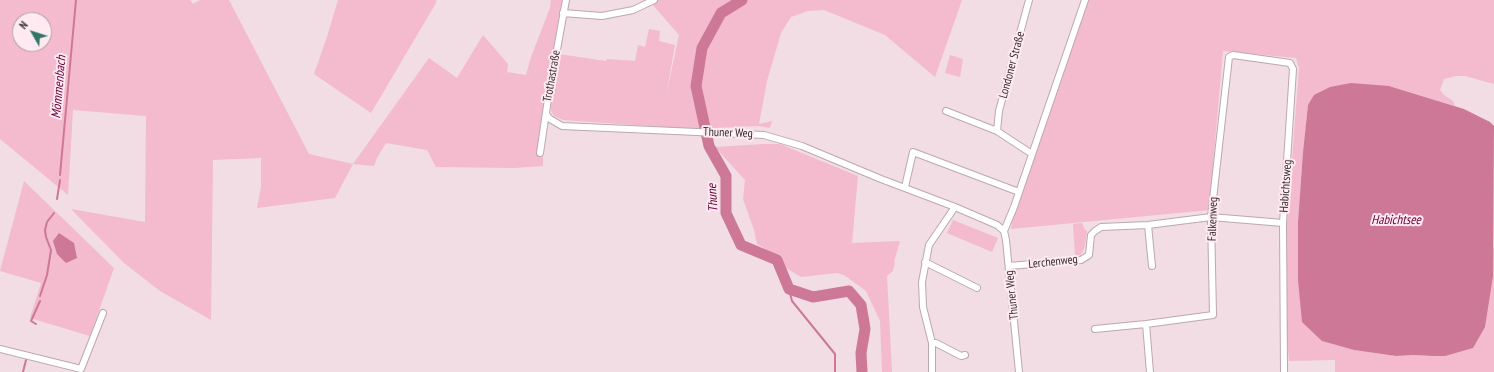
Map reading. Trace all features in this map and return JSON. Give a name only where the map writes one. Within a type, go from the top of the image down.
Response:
[{"type":"street","name":"Trothastraße","points":[[540,153],[566,0]]},
{"type":"street","points":[[563,13],[602,16],[633,10],[654,0]]},
{"type":"street","name":"Londoner Straße","points":[[997,131],[999,111],[1029,0]]},
{"type":"street","points":[[1004,231],[1015,205],[1085,0]]},
{"type":"street","name":"Habichtsweg","points":[[1229,57],[1233,55],[1290,64],[1293,69],[1283,223],[1284,372]]},
{"type":"street","name":"Falkenweg","points":[[1094,329],[1213,315],[1211,217],[1229,57]]},
{"type":"street","points":[[946,111],[997,131],[1032,154]]},
{"type":"street","name":"Thuner Weg","points":[[546,114],[550,119],[562,126],[768,136],[802,146],[993,223],[1004,231],[1006,240],[1019,372]]},
{"type":"street","points":[[905,187],[914,152],[1019,192]]},
{"type":"street","points":[[932,372],[932,343],[923,307],[922,282],[929,245],[955,207]]},
{"type":"street","name":"Lerchenweg","points":[[1009,266],[1081,260],[1089,255],[1091,235],[1101,227],[1148,225],[1211,217],[1283,223]]},
{"type":"street","points":[[1148,225],[1152,266]]},
{"type":"street","points":[[925,262],[977,288]]},
{"type":"street","points":[[0,349],[81,368],[103,313]]},
{"type":"street","points":[[1146,324],[1150,372]]},
{"type":"street","points":[[932,343],[936,343],[960,356],[965,355]]},
{"type":"shaded area","points":[[0,0],[190,0],[193,4],[200,0],[229,0],[309,154],[353,164],[335,198],[257,208],[261,187],[261,158],[213,160],[211,320],[160,291],[124,263],[71,209],[145,222],[146,116],[73,110],[68,195],[0,139]]},
{"type":"shaded area","points":[[338,0],[436,0],[436,3],[371,113],[314,74]]},
{"type":"shaded area","points":[[551,0],[562,0],[543,108],[543,166],[515,168],[436,167],[427,150],[386,143],[374,166],[353,164],[429,58],[457,78],[483,35],[508,64],[507,72],[526,75],[531,57],[550,8]]},
{"type":"shaded area","points":[[658,0],[962,0],[935,77],[885,35],[824,10],[808,11],[791,17],[781,33],[767,81],[759,124],[772,121],[770,128],[758,126],[691,129],[563,120],[554,116],[551,111],[551,99],[559,54],[606,61],[607,59],[635,61],[638,45],[645,47],[649,29],[660,31],[659,41],[675,45],[666,96],[679,35],[652,4]]},
{"type":"shaded area","points":[[1086,0],[1494,0],[1494,84],[1465,76],[1456,76],[1444,79],[1440,90],[1444,95],[1453,101],[1455,106],[1389,86],[1308,105],[1298,222],[1323,341],[1354,350],[1396,356],[1433,356],[1494,247],[1494,372],[1335,372],[1335,360],[1289,361],[1287,336],[1287,224],[1299,68],[1296,58],[1223,51],[1209,210],[1011,229],[1016,202]]},
{"type":"shaded area","points":[[950,55],[963,59],[960,77],[945,73]]},
{"type":"shaded area","points":[[780,144],[858,176],[852,243],[900,241],[893,271],[887,276],[892,372],[882,372],[880,321],[866,291],[844,275],[837,273],[801,277],[786,268],[777,256],[757,244],[754,230],[743,199],[745,180],[715,147]]},
{"type":"shaded area","points":[[24,181],[114,268],[90,336],[30,318],[41,283],[0,271]]},
{"type":"shaded area","points":[[953,220],[998,238],[992,252],[947,233]]},
{"type":"shaded area","points":[[1082,223],[1087,231],[1085,246],[1080,255],[1075,256],[1073,224]]},
{"type":"water","name":"Habichtsee","points":[[1351,83],[1389,86],[1464,109],[1490,122],[1494,126],[1493,276],[1485,327],[1473,348],[1445,356],[1396,356],[1354,350],[1322,341],[1302,322],[1298,280],[1298,222],[1308,105],[1314,95],[1330,87]]},
{"type":"water","points":[[59,233],[74,243],[77,258],[66,263],[57,254],[53,241]]},
{"type":"waterway","name":"Mömmenbach","points":[[60,175],[76,0]]},
{"type":"waterway","name":"Thune","points":[[742,0],[721,13],[702,48],[696,86],[709,146],[726,176],[726,213],[741,245],[777,260],[789,289],[813,297],[849,291],[861,305],[865,329],[861,353],[862,372]]},
{"type":"waterway","name":"Mömmenbach","points":[[57,199],[60,180]]},
{"type":"waterway","name":"Mömmenbach","points":[[40,296],[47,275],[51,250],[45,230],[47,222],[54,213]]},
{"type":"waterway","points":[[789,289],[792,301],[835,354],[835,372]]},
{"type":"waterway","name":"Mömmenbach","points":[[36,324],[31,321],[40,301]]},
{"type":"waterway","name":"Mömmenbach","points":[[23,372],[26,360]]}]
